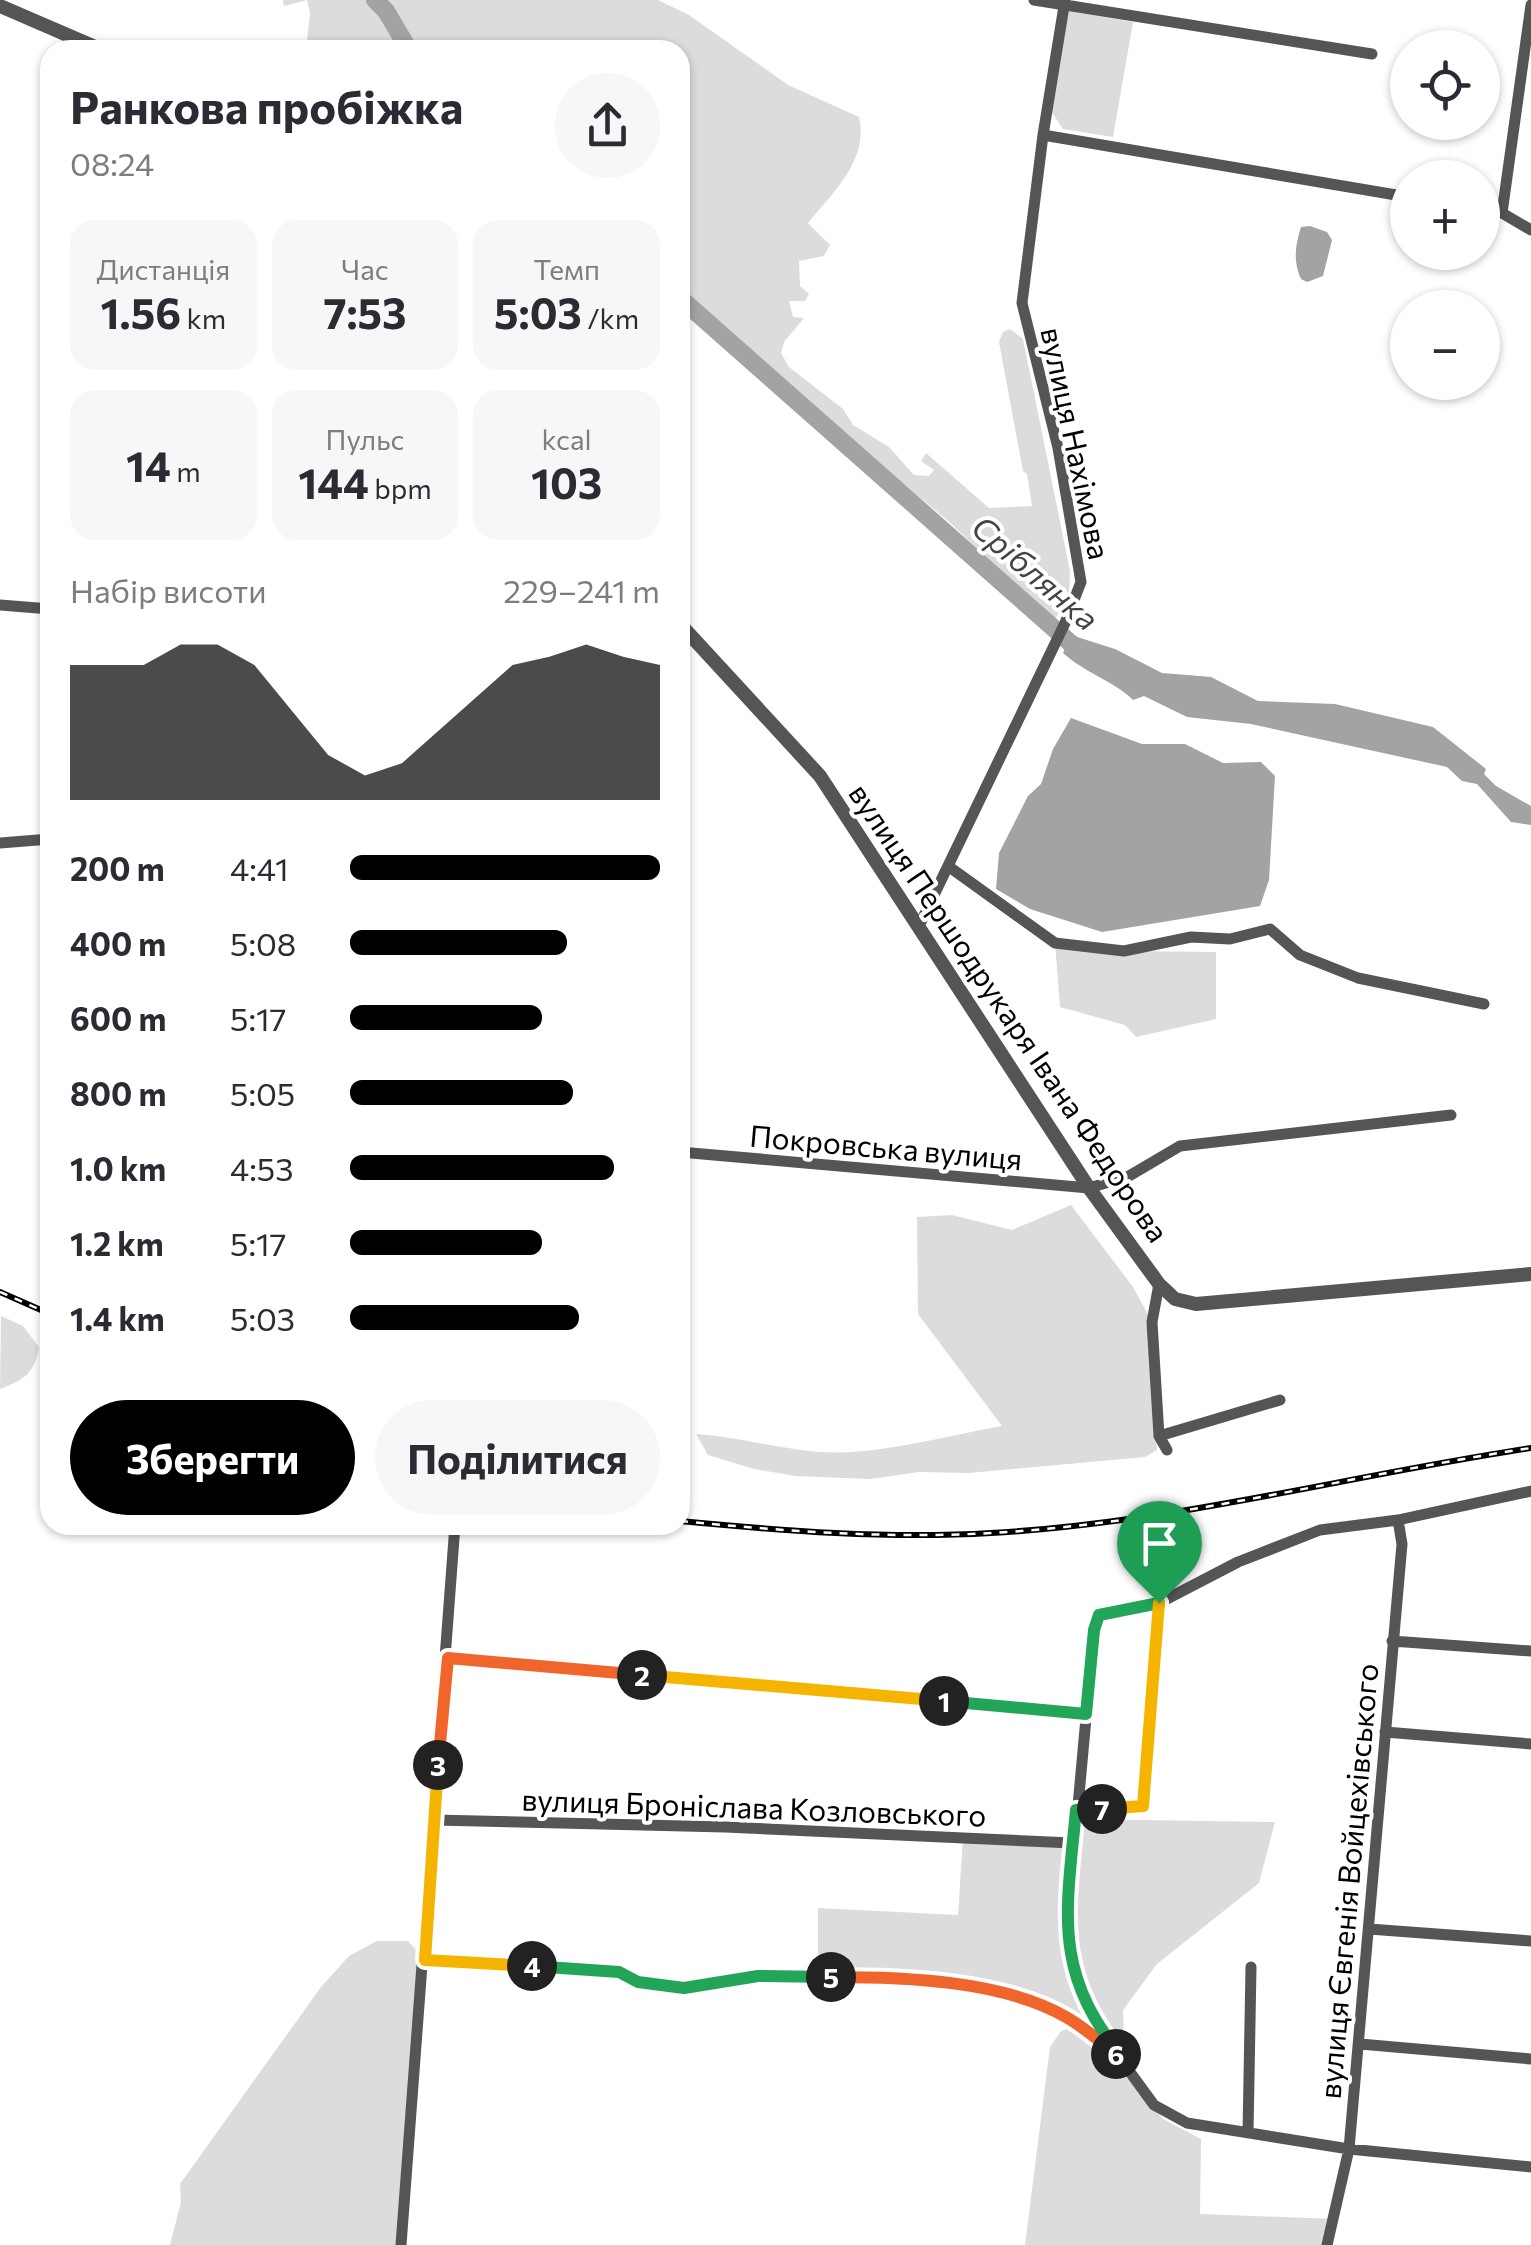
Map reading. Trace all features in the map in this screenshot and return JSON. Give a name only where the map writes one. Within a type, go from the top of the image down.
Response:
[{"type":"street","points":[[1034,0],[1372,54]]},
{"type":"street","name":"вулиця Нахімова","points":[[920,924],[1065,624],[1081,582],[1058,448],[1022,303],[1042,134],[1064,3]]},
{"type":"street","points":[[1531,5],[1502,213],[1531,230]]},
{"type":"street","points":[[0,6],[79,40]]},
{"type":"street","points":[[1042,134],[1390,194]]},
{"type":"street","points":[[0,605],[40,608]]},
{"type":"street","name":"вулиця Першодрукаря Івана Федорова","points":[[690,635],[820,776],[920,924],[1088,1188],[1159,1284],[1175,1299],[1196,1304],[1531,1274]]},
{"type":"street","points":[[0,842],[40,840]]},
{"type":"street","points":[[948,866],[1056,943],[1124,951],[1191,937],[1230,939],[1270,930],[1300,955],[1358,978],[1484,1004]]},
{"type":"street","points":[[1088,1188],[1129,1176],[1180,1146],[1452,1115]]},
{"type":"street","name":"Покровська вулиця","points":[[690,1153],[1088,1188]]},
{"type":"street","points":[[1159,1284],[1152,1322],[1158,1436],[1167,1450]]},
{"type":"street","points":[[1158,1436],[1280,1400]]},
{"type":"street","points":[[1531,1491],[1398,1520],[1320,1530],[1238,1562],[1159,1603],[1099,1615],[1094,1630],[1072,1843],[1066,1938],[1077,1981],[1100,2030],[1154,2105],[1187,2122],[1348,2149],[1531,2167]]},
{"type":"street","name":"вулиця Євгенія Войцехівського","points":[[1327,2245],[1348,2149],[1360,2044],[1402,1544],[1398,1520]]},
{"type":"street","points":[[402,2245],[454,1535]]},
{"type":"street","points":[[1076,1810],[1143,1806],[1159,1603]]},
{"type":"street","points":[[1392,1641],[1531,1651]]},
{"type":"street","points":[[448,1658],[1086,1714]]},
{"type":"street","points":[[1385,1732],[1531,1744]]},
{"type":"street","name":"вулиця Броніслава Козловського","points":[[434,1820],[1072,1843]]},
{"type":"street","points":[[1369,1929],[1531,1941]]},
{"type":"street","points":[[425,1960],[619,1972],[638,1982],[684,1988],[758,1976],[959,1984],[1023,2000],[1065,2016],[1125,2060]]},
{"type":"street","points":[[1248,2133],[1251,1966]]},
{"type":"street","points":[[1360,2044],[1531,2059]]},
{"type":"shaded area","points":[[283,0],[307,0],[284,6]]},
{"type":"shaded area","points":[[307,0],[658,0],[689,15],[788,85],[859,117],[861,133],[854,161],[808,223],[830,245],[824,256],[799,261],[800,286],[809,294],[805,301],[789,301],[793,317],[804,318],[784,342],[781,353],[789,367],[843,409],[853,425],[889,447],[914,475],[929,476],[934,470],[921,461],[926,453],[989,508],[1032,506],[999,342],[1003,332],[1010,329],[1023,339],[1070,571],[1069,596],[1054,621],[946,519],[690,306],[690,40],[307,40]]},
{"type":"shaded area","points":[[1068,11],[1133,22],[1113,137],[1063,129],[1051,111]]},
{"type":"shaded area","points":[[1301,227],[1327,232],[1332,240],[1323,276],[1307,282],[1301,279],[1296,253]]},
{"type":"shaded area","points":[[1071,635],[1115,649],[1162,673],[1211,677],[1258,701],[1335,704],[1433,727],[1486,769],[1484,774],[1496,786],[1531,806],[1531,825],[1511,822],[1477,784],[1462,781],[1447,767],[1251,724],[1187,717],[1144,696],[1133,700],[1063,653]]},
{"type":"shaded area","points":[[1071,718],[1142,744],[1185,744],[1223,763],[1261,762],[1275,776],[1269,880],[1260,906],[1102,932],[1030,909],[996,889],[999,853],[1028,796],[1041,784],[1053,749]]},
{"type":"shaded area","points":[[1055,943],[1124,951],[1216,952],[1216,1019],[1136,1037],[1125,1025],[1060,1007]]},
{"type":"shaded area","points":[[1071,1205],[1133,1287],[1152,1322],[1157,1450],[1145,1457],[968,1473],[919,1472],[870,1479],[795,1476],[708,1455],[696,1434],[812,1451],[850,1452],[1002,1426],[918,1314],[917,1217],[952,1215],[1012,1230]]},
{"type":"shaded area","points":[[1,1316],[23,1326],[39,1347],[27,1374],[0,1389]]},
{"type":"shaded area","points":[[1075,1819],[1275,1822],[1259,1883],[1157,1964],[1123,2010],[1125,2060],[1065,2016],[959,1984],[818,1977],[818,1908],[958,1915],[963,1838],[1072,1843]]},
{"type":"shaded area","points":[[377,1941],[408,1941],[425,1960],[401,2245],[170,2245],[181,2202],[180,2184],[321,1987],[349,1956]]},
{"type":"shaded area","points":[[1072,2027],[1107,2055],[1163,2119],[1201,2139],[1200,2214],[1334,2219],[1327,2245],[1025,2245],[1050,2047],[1061,2031]]},
{"type":"waterway","name":"Сріблянка","points":[[375,0],[403,40]]},
{"type":"waterway","name":"Сріблянка","points":[[690,307],[1084,655]]},
{"type":"railway","points":[[0,1292],[40,1310]]},
{"type":"railway","points":[[690,1522],[874,1534],[952,1535],[1059,1528],[1194,1509],[1531,1448]]},
{"type":"route","points":[[1159,1603],[1143,1806],[1076,1810],[1072,1843],[1066,1938],[1077,1981],[1100,2030],[1125,2060],[1065,2016],[1023,2000],[959,1984],[758,1976],[684,1988],[638,1982],[619,1972],[425,1960],[448,1658],[1086,1714],[1094,1630],[1099,1615],[1159,1603]]}]
